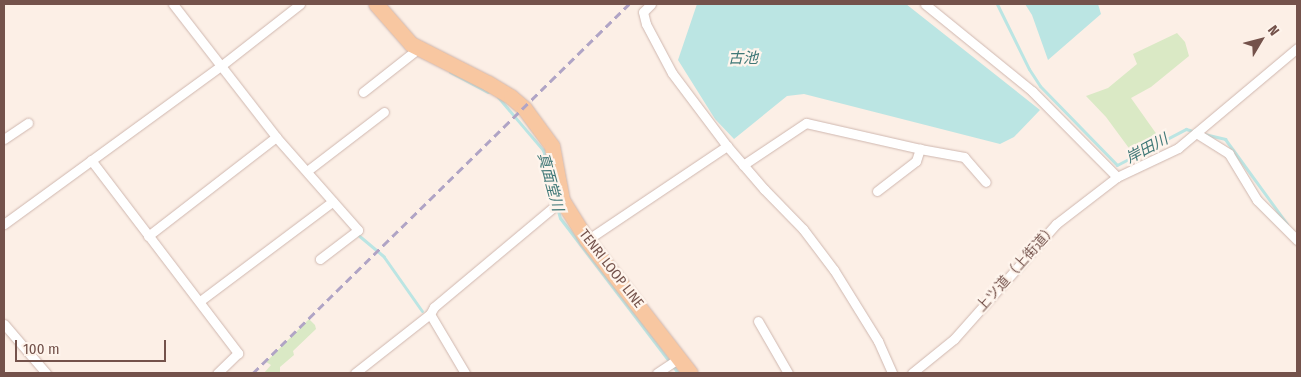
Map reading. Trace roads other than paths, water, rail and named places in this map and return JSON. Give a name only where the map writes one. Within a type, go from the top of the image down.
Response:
[{"type":"main road","name":"TENRI LOOP LINE","points":[[376,4],[411,44],[511,97],[524,108],[552,146],[562,200],[587,240],[690,373]]},
{"type":"street","points":[[173,4],[222,64],[276,137],[358,230],[320,259]]},
{"type":"street","points":[[4,224],[222,64],[300,4]]},
{"type":"street","points":[[651,4],[643,12],[650,33],[672,73],[727,146],[803,229],[834,270],[878,341],[892,373]]},
{"type":"street","points":[[925,4],[1032,91],[1117,177]]},
{"type":"street","points":[[363,92],[419,48]]},
{"type":"street","name":"上ツ道（上街道）","points":[[912,373],[954,339],[1056,224],[1117,177],[1178,148],[1297,48]]},
{"type":"street","points":[[307,171],[384,112]]},
{"type":"street","points":[[4,139],[28,123]]},
{"type":"street","points":[[743,165],[806,123],[920,150],[964,157],[986,182]]},
{"type":"street","points":[[1196,133],[1229,154],[1257,200],[1297,240]]},
{"type":"street","points":[[148,236],[276,137]]},
{"type":"street","points":[[587,240],[727,146]]},
{"type":"street","points":[[877,191],[916,161],[920,150]]},
{"type":"street","points":[[90,160],[238,353],[217,373]]},
{"type":"street","points":[[355,373],[430,314],[434,306],[562,200]]},
{"type":"street","points":[[200,301],[333,201]]},
{"type":"street","points":[[430,314],[465,373]]},
{"type":"street","points":[[758,321],[788,373]]},
{"type":"street","points":[[5,328],[46,373]]},
{"type":"street","points":[[657,373],[679,358]]},
{"type":"water","name":"古池","points":[[697,4],[906,4],[1040,110],[1014,137],[1000,144],[804,94],[787,96],[734,139],[715,119],[678,60]]},
{"type":"water","points":[[1025,4],[1098,4],[1101,14],[1048,60],[1032,15]]},
{"type":"waterway","name":"岸田川","points":[[997,4],[1029,69],[1040,86],[1117,165],[1186,129],[1196,132]]},
{"type":"waterway","name":"真面堂川","points":[[450,72],[488,92]]},
{"type":"waterway","name":"真面堂川","points":[[498,97],[543,150],[553,191]]},
{"type":"waterway","name":"岸田川","points":[[1204,134],[1225,139],[1287,224]]},
{"type":"waterway","name":"真面堂川","points":[[557,207],[560,218],[678,373]]},
{"type":"waterway","points":[[357,234],[384,257],[422,311]]},
{"type":"railway","points":[[253,373],[629,4]]}]
